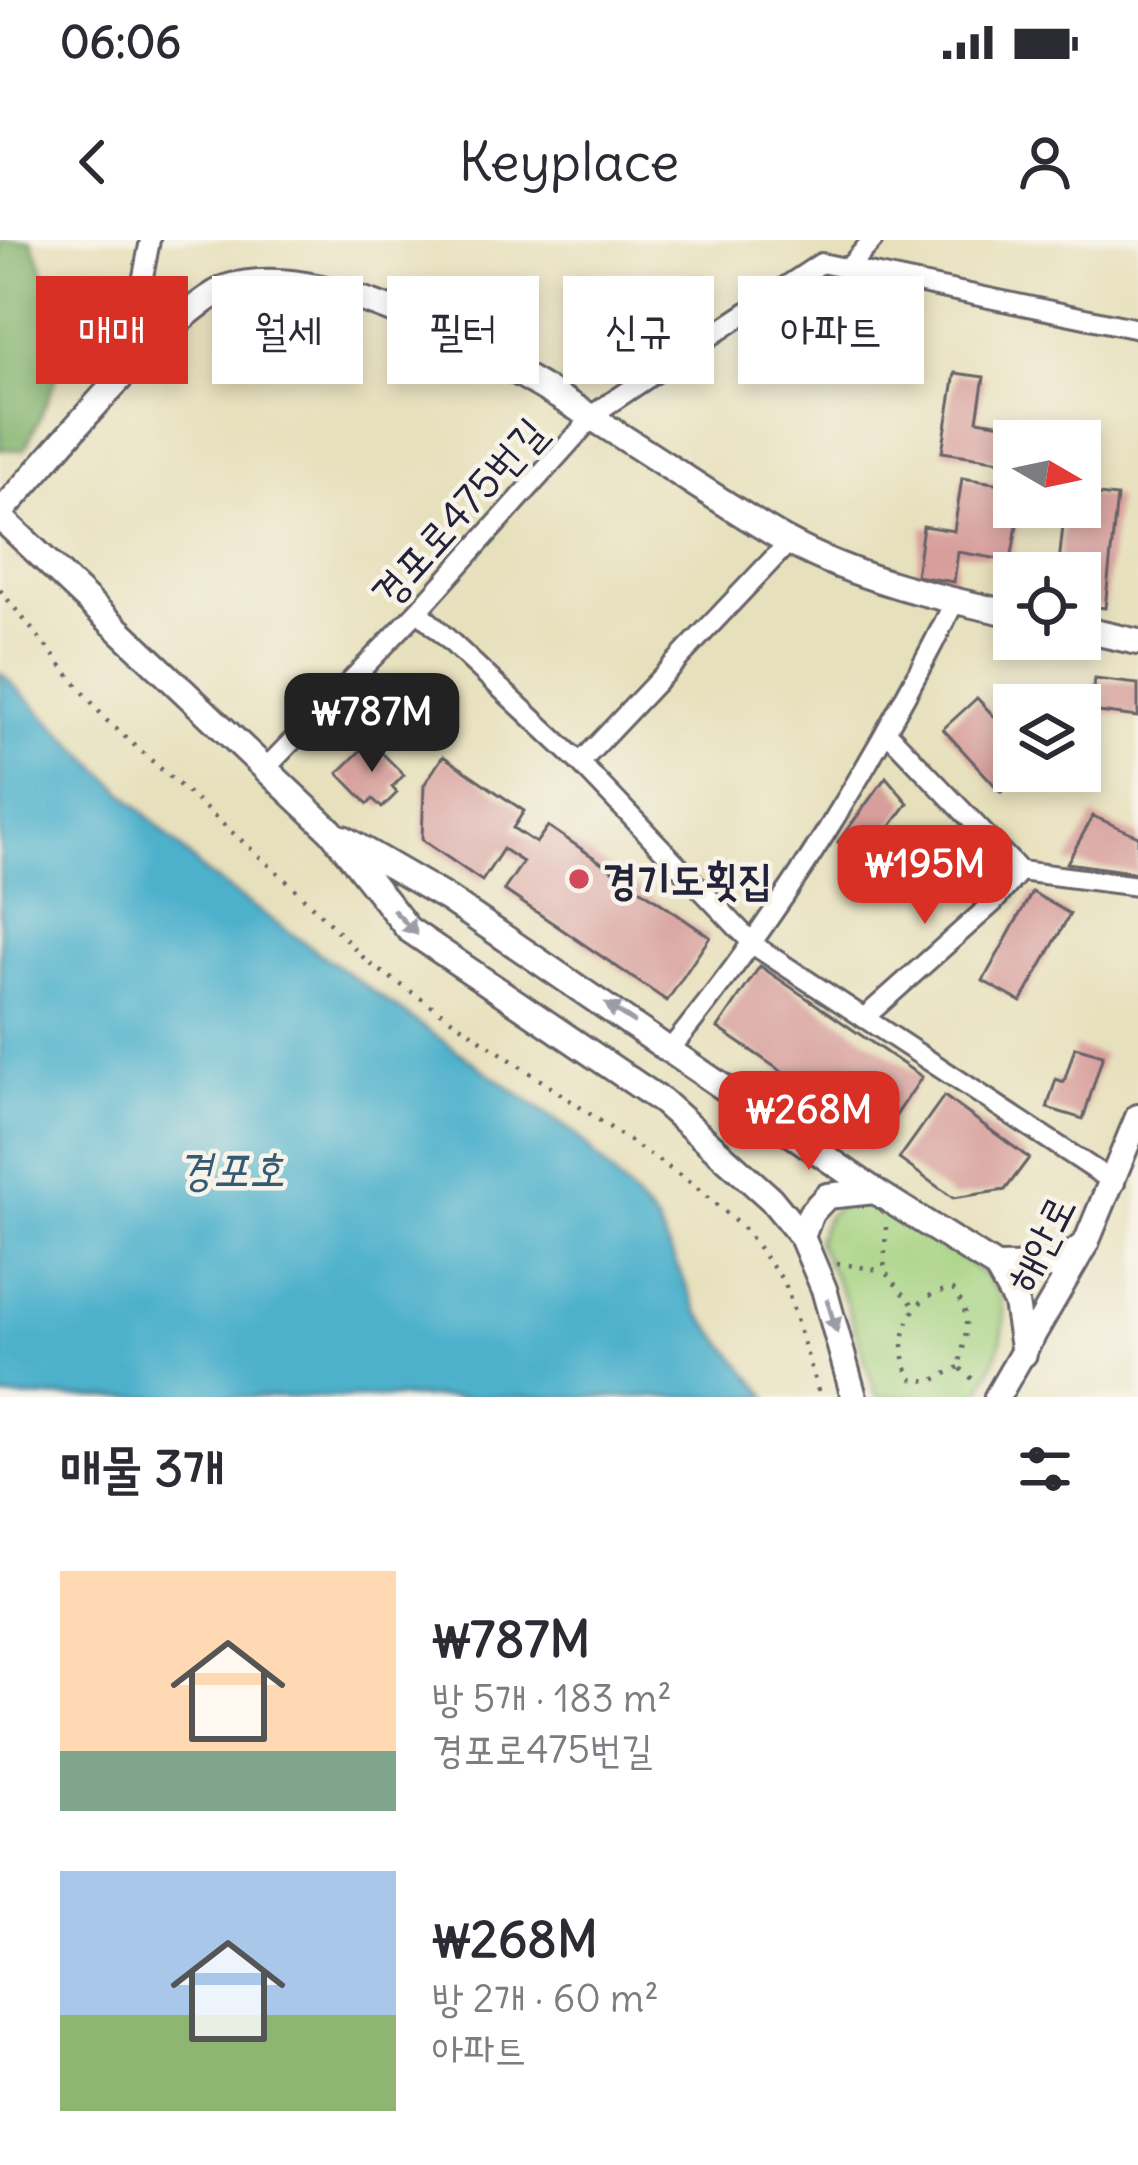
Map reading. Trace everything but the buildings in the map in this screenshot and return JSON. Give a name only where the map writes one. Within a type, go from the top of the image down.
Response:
[{"type":"street","points":[[143,276],[150,240]]},
{"type":"street","points":[[848,268],[873,240]]},
{"type":"street","name":"경포로475번길","points":[[265,769],[418,611],[598,411],[821,263],[1138,329]]},
{"type":"street","points":[[188,317],[227,287],[254,277],[302,274],[394,301],[517,360],[789,542],[955,602],[993,610]]},
{"type":"street","points":[[120,384],[0,515],[331,831],[408,929],[663,1102],[771,1199],[802,1238],[857,1397]]},
{"type":"street","points":[[580,763],[789,542]]},
{"type":"street","points":[[672,1047],[754,946],[889,733],[955,602]]},
{"type":"street","points":[[418,611],[580,763],[754,946],[1115,1183]]},
{"type":"street","points":[[1101,634],[1138,642]]},
{"type":"street","points":[[889,733],[1020,871],[1138,886]]},
{"type":"street","points":[[331,831],[448,899],[672,1047],[875,1191],[996,1267],[1016,1303],[1024,1354]]},
{"type":"street","points":[[864,1018],[994,902],[1020,871]]},
{"type":"street","name":"해안로","points":[[990,1392],[1024,1354],[1086,1243],[1115,1183],[1138,1117]]},
{"type":"street","points":[[802,1238],[811,1213],[826,1196],[875,1191]]},
{"type":"street","points":[[996,1267],[1058,1266],[1086,1243]]},
{"type":"path","points":[[0,590],[106,720],[287,881],[369,963],[694,1186],[745,1230],[785,1283],[820,1397]]},
{"type":"path","points":[[884,1271],[887,1218]]},
{"type":"path","points":[[832,1262],[884,1271],[914,1306]]},
{"type":"path","points":[[940,1290],[953,1290],[969,1320],[959,1367],[932,1381],[912,1379],[902,1363],[914,1306],[940,1290]]},
{"type":"path","points":[[959,1367],[990,1392]]},
{"type":"green space","points":[[0,240],[31,240],[46,276],[36,276],[36,384],[53,384],[24,450],[0,449]]},
{"type":"green space","points":[[866,1200],[961,1258],[1001,1299],[1002,1336],[977,1397],[877,1397],[846,1301],[817,1241],[833,1211]]},
{"type":"water","name":"경포호","points":[[0,672],[207,874],[575,1134],[656,1221],[699,1313],[768,1397],[0,1397]]},
{"type":"place","name":"경기도횟집","points":[[579,879]]}]
